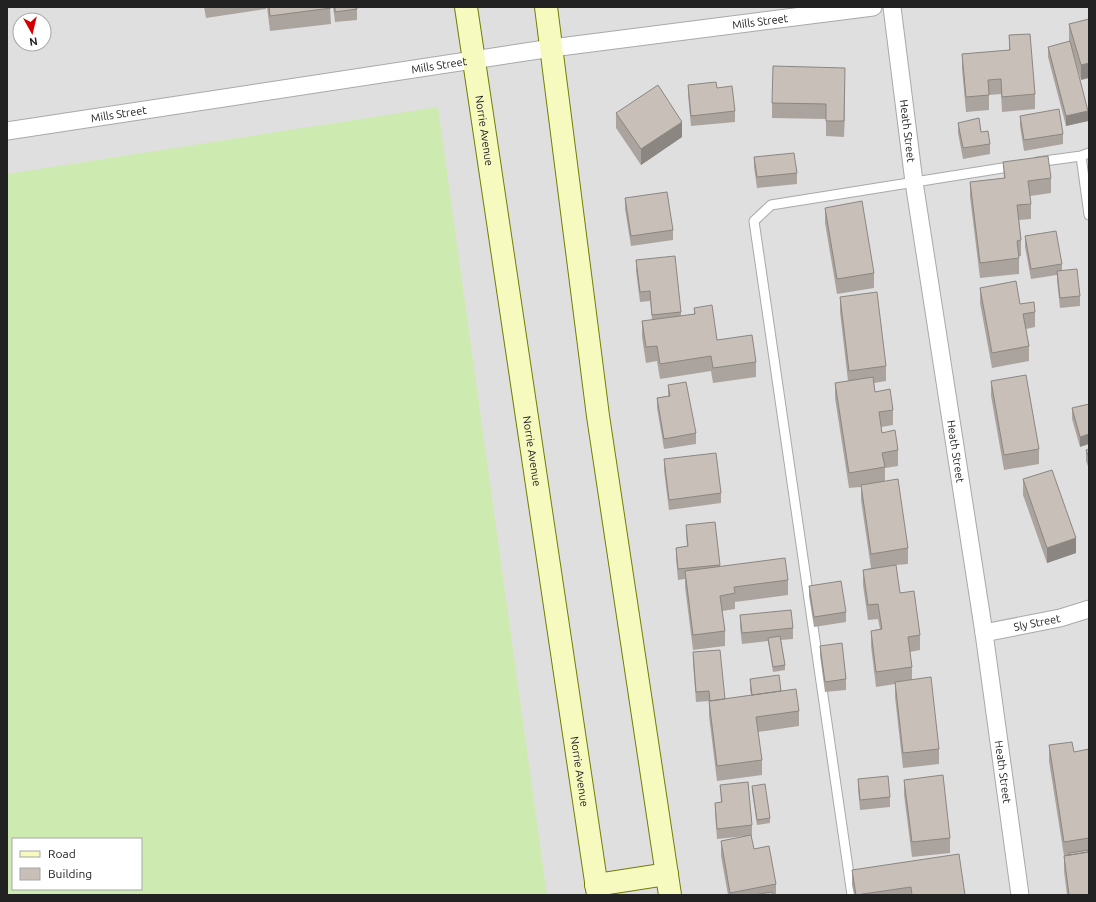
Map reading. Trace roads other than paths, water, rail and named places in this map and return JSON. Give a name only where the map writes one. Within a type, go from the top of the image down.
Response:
[{"type":"main road","name":"Norrie Avenue","points":[[466,7],[597,890]]},
{"type":"main road","points":[[546,7],[598,416],[668,885],[597,890]]},
{"type":"street","name":"Mills Street","points":[[7,131],[474,59],[873,7]]},
{"type":"street","name":"Heath Street","points":[[892,7],[914,182],[984,632],[1020,895]]},
{"type":"street","name":"Sly Street","points":[[984,632],[1060,618],[1089,609]]},
{"type":"lane","points":[[852,895],[754,221],[771,205],[1085,154],[1089,215]]}]
